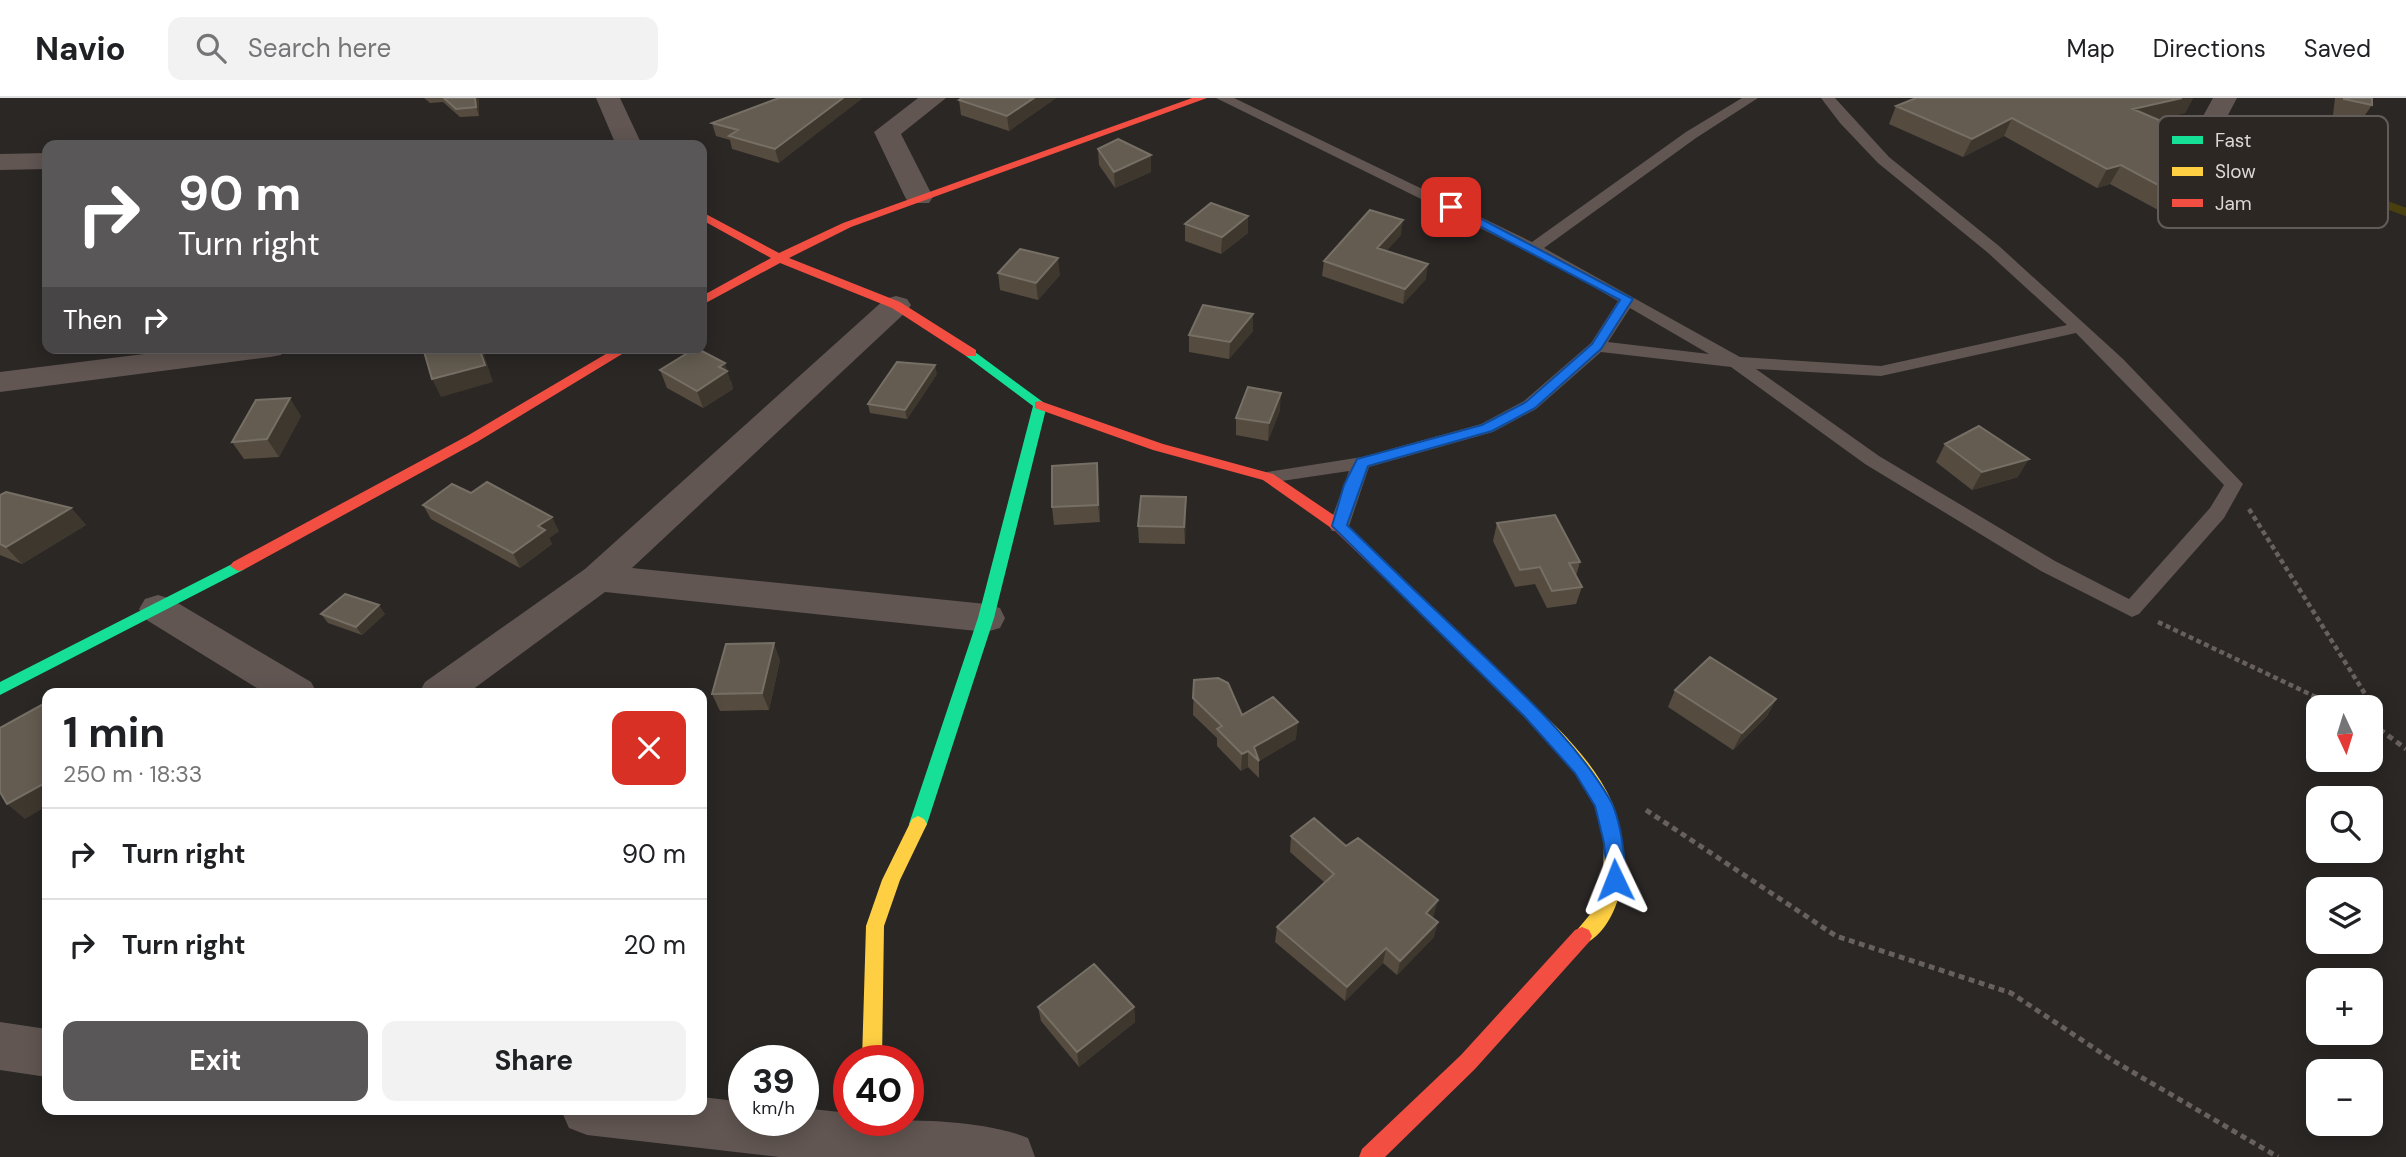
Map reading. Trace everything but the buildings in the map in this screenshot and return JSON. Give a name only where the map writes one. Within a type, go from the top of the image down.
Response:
[{"type":"street","points":[[608,98],[627,140]]},
{"type":"street","points":[[919,197],[887,132],[934,98]]},
{"type":"street","points":[[707,298],[824,235],[919,197],[1202,98]]},
{"type":"street","points":[[2216,116],[2225,98]]},
{"type":"street","points":[[1,163],[42,161]]},
{"type":"street","points":[[707,215],[779,258],[896,305],[991,366],[1040,405],[1158,447],[1268,477],[1339,526],[1530,711],[1581,768],[1604,804],[1613,843],[1615,880],[1607,909],[1468,1062],[1370,1157]]},
{"type":"street","points":[[446,688],[598,578],[896,305]]},
{"type":"street","points":[[0,382],[147,357],[188,354]]},
{"type":"street","points":[[0,689],[158,609],[485,433],[616,354]]},
{"type":"street","points":[[872,1045],[875,926],[891,880],[920,820],[986,618],[1040,405]]},
{"type":"street","points":[[598,578],[986,618]]},
{"type":"street","points":[[158,609],[289,688]]},
{"type":"street","points":[[0,1046],[42,1052]]},
{"type":"street","points":[[658,1115],[833,1127]]},
{"type":"street","points":[[901,1136],[1009,1157]]},
{"type":"lane","points":[[1223,98],[1533,248],[1627,299],[1736,362],[1872,460],[2048,566],[2132,609],[2217,513],[2234,484],[2199,445],[1993,249],[1856,135],[1828,98]]},
{"type":"lane","points":[[1533,248],[1691,135],[1751,98]]},
{"type":"lane","points":[[1268,477],[1362,463],[1487,428],[1530,405],[1597,346],[1627,299]]},
{"type":"lane","points":[[1597,346],[1736,362],[1881,371],[2077,328]]},
{"type":"lane","points":[[1339,526],[1351,485],[1362,463]]},
{"type":"path","points":[[2234,484],[2366,695]]},
{"type":"path","points":[[2132,609],[2311,695]]},
{"type":"path","points":[[2384,733],[2406,749]]},
{"type":"path","points":[[1637,804],[1836,936],[2011,993],[2112,1060],[2278,1157]]},
{"type":"waterway","points":[[2388,205],[2406,212]]},
{"type":"traffic: fast","points":[[918,824],[986,618],[1040,405],[971,353]]},
{"type":"traffic: fast","points":[[0,689],[238,566]]},
{"type":"traffic: slow","points":[[1423,607],[1554,735],[1583,769],[1604,804],[1613,843],[1612,883],[1607,909],[1582,936]]},
{"type":"traffic: slow","points":[[872,1045],[875,926],[891,880],[918,824]]},
{"type":"traffic: jam","points":[[707,298],[812,240],[847,225],[1202,98]]},
{"type":"traffic: jam","points":[[707,218],[779,258],[896,305],[971,353]]},
{"type":"traffic: jam","points":[[238,566],[472,439],[616,354]]},
{"type":"traffic: jam","points":[[1040,405],[1158,447],[1268,477],[1339,526],[1423,607]]},
{"type":"traffic: jam","points":[[1370,1157],[1468,1062],[1582,936]]},
{"type":"route","points":[[1451,207],[1565,264],[1627,299],[1597,346],[1530,405],[1487,428],[1362,463],[1351,485],[1339,526],[1530,711],[1581,768],[1604,804],[1613,843],[1615,880]]}]
